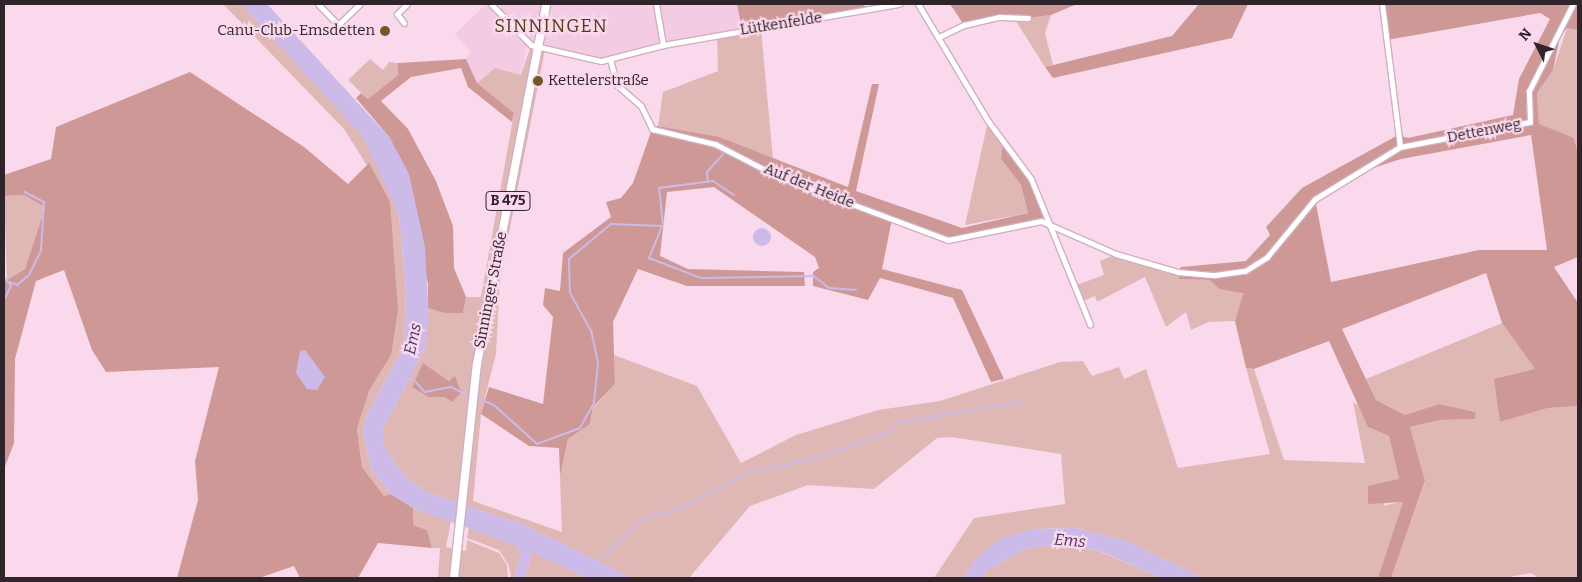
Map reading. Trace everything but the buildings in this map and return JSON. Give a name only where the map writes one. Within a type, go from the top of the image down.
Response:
[{"type":"main road","name":"Sinninger Straße","points":[[454,578],[474,383],[546,4]]},
{"type":"street","points":[[318,4],[338,26],[360,4]]},
{"type":"street","points":[[404,23],[397,14],[407,4]]},
{"type":"street","points":[[490,4],[537,48]]},
{"type":"street","points":[[656,4],[663,45]]},
{"type":"street","name":"Lütkenfelde","points":[[537,48],[581,59],[610,59],[663,45],[899,4]]},
{"type":"street","points":[[918,4],[988,121],[1031,179],[1090,324]]},
{"type":"street","points":[[1049,222],[1116,254],[1178,272],[1245,271],[1266,257],[1315,199],[1400,147],[1382,4]]},
{"type":"street","name":"Dettenweg","points":[[1400,147],[1530,122],[1528,91],[1573,4]]},
{"type":"street","points":[[939,38],[964,25],[999,17],[1028,18]]},
{"type":"street","name":"Auf der Heide","points":[[610,59],[617,85],[641,106],[652,129],[715,144],[777,176],[948,240],[1049,222]]},
{"type":"shaded area","points":[[223,4],[241,4],[342,113],[364,138],[390,189],[399,216],[406,289],[404,347],[367,414],[363,433],[371,468],[391,494],[384,496],[362,467],[357,429],[369,391],[391,355],[390,202],[344,129]]},
{"type":"shaded area","points":[[486,4],[499,12],[501,4],[737,4],[742,30],[601,61],[527,47],[521,76],[495,68],[477,83],[466,59],[471,52],[455,34]]},
{"type":"shaded area","points":[[737,4],[864,4],[866,10],[742,30]]},
{"type":"shaded area","points":[[950,4],[1077,4],[1051,15],[964,25]]},
{"type":"shaded area","points":[[1199,4],[1248,4],[1232,38],[1053,78],[1045,67],[1172,36]]},
{"type":"shaded area","points":[[1382,4],[1578,4],[1578,30],[1567,28],[1560,37],[1553,70],[1537,93],[1539,124],[1574,138],[1578,154],[1578,257],[1554,267],[1578,303],[1578,406],[1548,408],[1500,422],[1494,379],[1535,369],[1502,323],[1486,273],[1342,329],[1376,400],[1405,415],[1439,404],[1476,412],[1475,419],[1440,420],[1410,427],[1425,481],[1391,578],[1378,578],[1403,502],[1368,504],[1368,486],[1399,479],[1389,436],[1368,427],[1329,341],[1254,369],[1246,368],[1235,321],[1243,293],[1219,289],[1210,280],[1179,279],[1178,272],[1181,267],[1246,261],[1270,235],[1266,227],[1302,188],[1398,135],[1408,138],[1513,115],[1519,79],[1550,19],[1540,13],[1387,40]],"holes":[[[1531,135],[1547,250],[1479,250],[1331,282],[1315,199],[1355,174],[1401,159]]]},
{"type":"shaded area","points":[[1051,15],[1045,33],[1053,65],[1045,67],[1014,18]]},
{"type":"shaded area","points":[[1567,28],[1578,30],[1578,154],[1574,138],[1539,125],[1537,93],[1553,70]]},
{"type":"shaded area","points":[[761,29],[773,159],[716,137],[658,126],[663,92],[718,71],[717,34]]},
{"type":"shaded area","points":[[531,45],[545,50],[500,278],[496,354],[481,414],[473,501],[562,532],[560,476],[568,439],[590,424],[593,408],[615,384],[614,355],[697,386],[741,463],[796,435],[878,410],[940,401],[1060,362],[1083,361],[1092,376],[1119,367],[1124,379],[1146,369],[1178,468],[1270,454],[1246,368],[1254,369],[1284,460],[1365,463],[1353,402],[1362,408],[1368,427],[1389,436],[1399,479],[1383,506],[1404,501],[1378,578],[1203,578],[1126,541],[1076,528],[1032,529],[976,559],[963,578],[934,578],[974,518],[1065,504],[1061,454],[951,437],[937,438],[874,489],[808,485],[750,506],[689,578],[632,578],[524,525],[429,493],[408,479],[395,464],[383,443],[383,429],[425,348],[428,308],[463,313],[466,297],[481,297],[514,113],[477,83],[495,68],[521,75]],"holes":[[[423,363],[449,381],[455,377],[452,402],[420,372]]]},
{"type":"shaded area","points":[[370,59],[383,70],[389,62],[398,63],[398,75],[368,99],[348,80]]},
{"type":"shaded area","points":[[466,59],[477,83],[514,113],[512,122],[468,87],[461,68],[411,77],[381,101],[408,129],[436,181],[453,226],[454,268],[466,297],[463,313],[445,313],[428,308],[428,284],[390,138],[356,98],[361,93],[368,99],[398,75],[398,63]]},
{"type":"shaded area","points":[[190,72],[304,147],[348,184],[369,163],[390,202],[398,310],[391,355],[369,391],[357,429],[362,467],[384,496],[391,494],[413,508],[413,525],[427,530],[432,548],[378,543],[358,578],[300,578],[294,566],[259,578],[177,578],[198,500],[195,461],[219,367],[106,372],[92,350],[64,270],[36,281],[15,359],[14,443],[4,469],[4,277],[7,280],[25,269],[45,207],[24,195],[4,196],[4,175],[51,159],[56,127]]},
{"type":"shaded area","points":[[872,84],[879,84],[856,191],[962,228],[1028,213],[1021,185],[1001,159],[1003,141],[1031,179],[1049,222],[948,240],[892,219],[882,269],[962,290],[1004,379],[991,382],[953,298],[880,278],[868,300],[813,286],[813,272],[819,268],[815,257],[714,187],[667,192],[660,256],[688,269],[804,272],[805,286],[687,286],[638,269],[613,322],[615,384],[593,407],[590,424],[568,439],[560,476],[559,448],[529,446],[481,414],[489,387],[543,404],[553,317],[543,305],[545,288],[560,291],[563,253],[611,217],[606,202],[621,198],[633,183],[652,129],[658,126],[719,137],[848,187]]},
{"type":"shaded area","points":[[988,121],[1003,141],[1001,159],[1021,185],[1028,213],[965,225]]},
{"type":"shaded area","points":[[24,195],[45,206],[25,269],[7,280],[4,196]]},
{"type":"shaded area","points":[[1116,254],[1178,272],[1179,279],[1211,280],[1219,289],[1243,292],[1235,321],[1209,322],[1191,330],[1186,312],[1166,327],[1145,277],[1097,302],[1095,296],[1081,302],[1074,286],[1104,275],[1100,261]]},
{"type":"shaded area","points":[[1502,323],[1535,369],[1500,422],[1548,408],[1578,406],[1578,578],[1539,578],[1531,573],[1504,578],[1391,578],[1425,482],[1410,427],[1440,420],[1475,419],[1476,412],[1439,404],[1405,415],[1376,400],[1366,379]]},
{"type":"shaded area","points":[[423,363],[449,381],[455,376],[461,393],[452,402],[445,397],[429,397],[412,387]]},
{"type":"shaded area","points":[[413,508],[451,521],[446,547],[466,551],[467,540],[499,553],[507,565],[508,578],[438,578],[440,548],[432,548],[427,530],[413,525]]},
{"type":"shaded area","points":[[469,527],[515,545],[521,553],[515,578],[511,578],[509,566],[499,550],[467,538]]},
{"type":"shaded area","points":[[1054,545],[1096,550],[1162,578],[983,578],[988,570],[1025,549]]},
{"type":"shaded area","points":[[532,552],[543,556],[587,578],[525,578]]},
{"type":"water","name":"Ems","points":[[241,4],[268,5],[390,138],[409,174],[425,247],[429,321],[425,348],[383,429],[383,443],[395,464],[408,479],[429,493],[524,525],[632,578],[587,578],[532,552],[525,578],[515,578],[521,553],[515,545],[413,508],[391,494],[371,468],[363,433],[367,414],[404,347],[406,289],[399,216],[364,138]]},
{"type":"water","points":[[762,228],[768,231],[771,237],[768,243],[762,246],[756,243],[753,237],[756,231]]},
{"type":"water","points":[[305,350],[325,377],[317,390],[307,389],[296,373],[300,351]]},
{"type":"water","name":"Ems","points":[[1076,528],[1126,541],[1203,578],[1162,578],[1097,550],[1054,545],[1025,549],[988,570],[983,578],[963,578],[976,559],[1000,539],[1032,529]]},
{"type":"waterway","points":[[708,182],[707,172],[723,154]]},
{"type":"waterway","points":[[663,225],[659,188],[713,181],[734,195]]},
{"type":"waterway","points":[[9,282],[17,285],[29,275],[41,250],[44,202],[24,192]]},
{"type":"waterway","points":[[475,397],[494,405],[537,444],[580,428],[594,403],[598,363],[591,331],[570,293],[569,259],[611,224],[662,226],[649,258],[701,278],[814,276],[829,288],[856,290]]},
{"type":"waterway","points":[[4,277],[11,286],[4,300]]},
{"type":"waterway","points":[[410,376],[425,392],[451,387],[471,397]]},
{"type":"waterway","points":[[599,560],[643,519],[682,508],[747,473],[817,458],[889,432],[899,422],[1022,402]]},
{"type":"place","name":"Canu-Club-Emsdetten","points":[[385,31]]},
{"type":"place","name":"Kettelerstraße","points":[[538,81]]},
{"type":"district","name":"SINNINGEN","points":[[551,26]]}]
